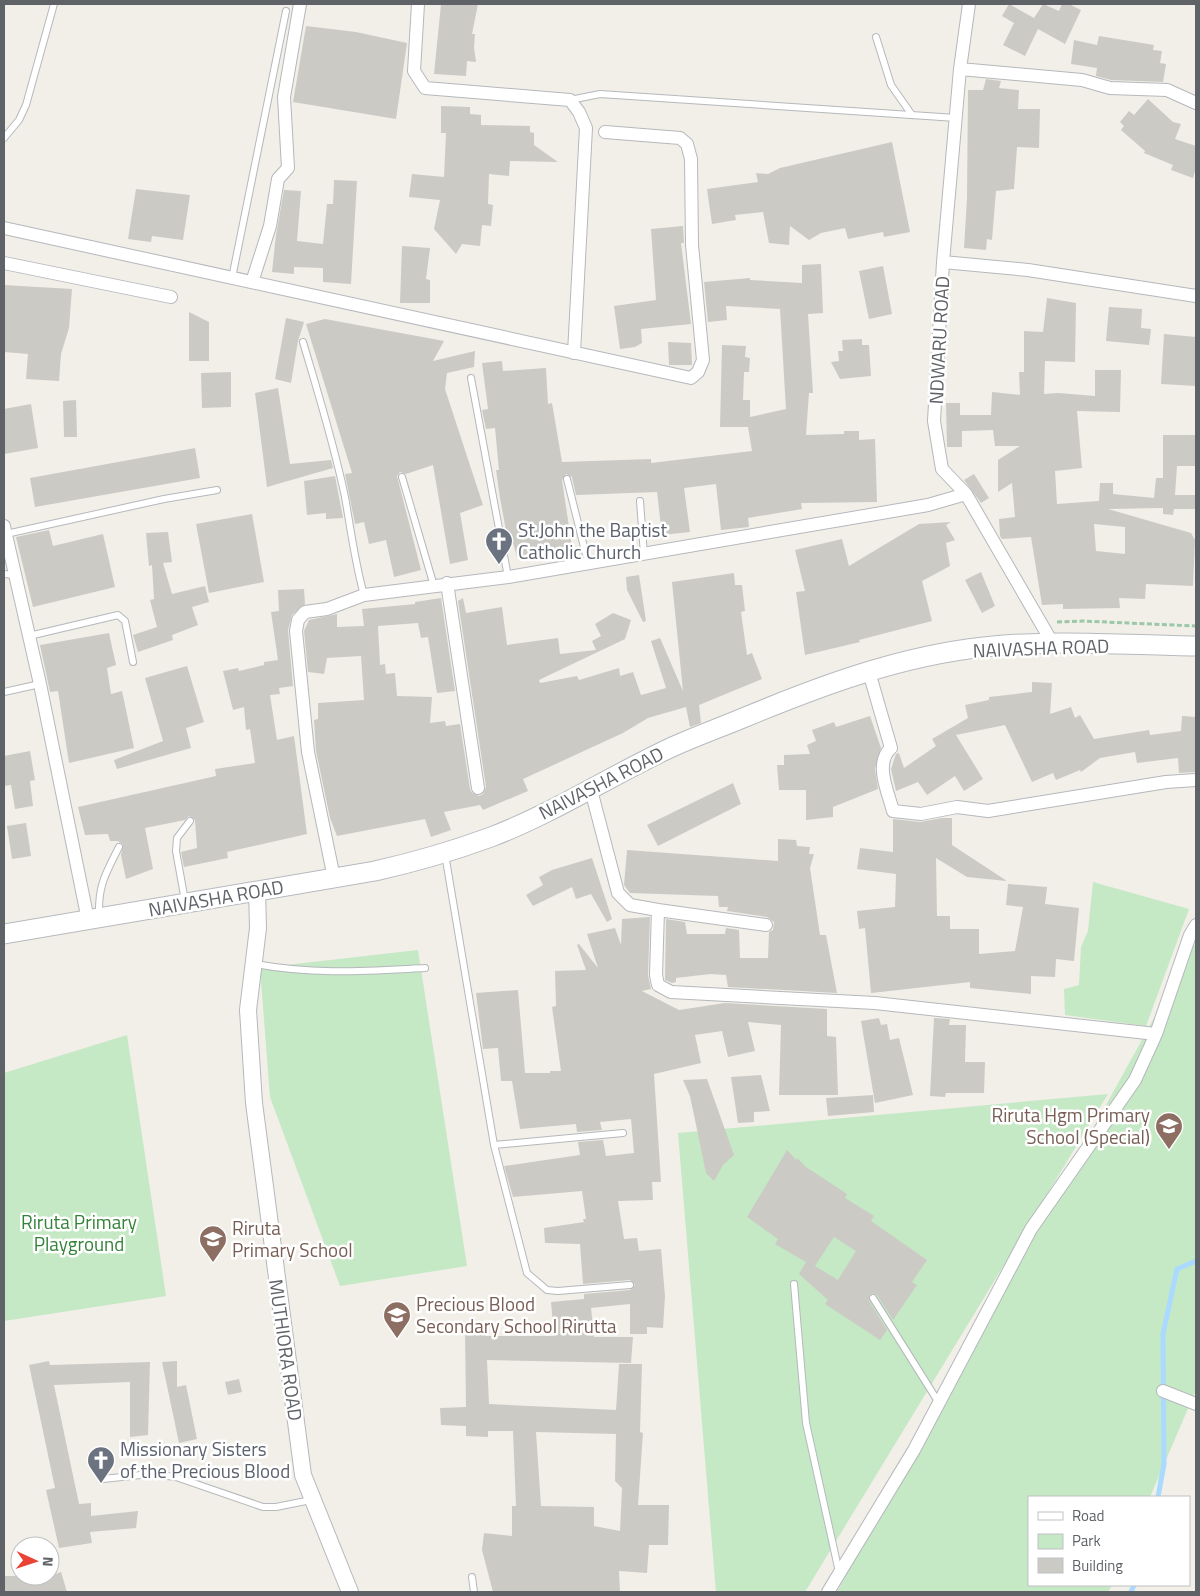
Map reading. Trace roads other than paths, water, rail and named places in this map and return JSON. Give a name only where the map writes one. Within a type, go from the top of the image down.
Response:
[{"type":"main road","name":"NAIVASHA ROAD","points":[[4,934],[375,871],[445,853],[493,836],[591,790],[670,748],[786,700],[869,672],[936,655],[984,647],[1053,644],[1196,646]]},
{"type":"street","points":[[252,282],[270,226],[278,179],[288,168],[284,96],[300,4]]},
{"type":"street","points":[[418,4],[414,71],[425,88],[570,100],[579,112],[586,128],[574,353]]},
{"type":"street","name":"NDWARU ROAD","points":[[969,4],[960,69],[943,262],[934,421],[942,469],[966,494],[1053,644]]},
{"type":"street","points":[[960,69],[1082,80],[1110,88],[1167,90],[1196,103]]},
{"type":"street","points":[[4,228],[691,378],[698,372],[703,360],[692,245],[691,159],[687,144],[680,138],[605,132]]},
{"type":"street","points":[[943,262],[1028,270],[1196,296]]},
{"type":"street","points":[[4,263],[171,297]]},
{"type":"street","points":[[334,878],[308,752],[296,631],[298,620],[304,612],[327,609],[364,595],[447,583],[508,577],[644,555],[928,505],[966,494]]},
{"type":"street","points":[[5,530],[9,575],[29,636],[94,919]]},
{"type":"street","points":[[447,583],[478,788]]},
{"type":"street","points":[[869,672],[891,748],[884,755],[882,765],[893,811],[899,813],[922,814],[957,808],[988,811],[1166,782],[1196,780]]},
{"type":"street","points":[[591,790],[618,893],[630,905],[766,925]]},
{"type":"street","name":"MUTHIORA ROAD","points":[[257,890],[258,928],[248,1010],[254,1103],[303,1475],[350,1592]]},
{"type":"street","points":[[658,910],[656,975],[658,985],[671,992],[884,1004],[1156,1034]]},
{"type":"street","points":[[828,1592],[914,1450],[1031,1229],[1135,1080],[1156,1034],[1190,935],[1196,925]]},
{"type":"street","points":[[1163,1391],[1196,1404]]},
{"type":"lane","points":[[4,138],[19,120],[26,105],[54,4]]},
{"type":"lane","points":[[232,278],[286,11]]},
{"type":"lane","points":[[876,37],[891,85],[912,115]]},
{"type":"lane","points":[[570,100],[600,94],[956,118]]},
{"type":"lane","points":[[303,342],[328,424],[344,497],[355,563],[364,595]]},
{"type":"lane","points":[[471,378],[508,577]]},
{"type":"lane","points":[[402,477],[434,586]]},
{"type":"lane","points":[[567,479],[588,563]]},
{"type":"lane","points":[[5,530],[217,490]]},
{"type":"lane","points":[[640,501],[644,555]]},
{"type":"lane","points":[[29,636],[118,615],[125,621],[133,662]]},
{"type":"lane","points":[[4,692],[40,684]]},
{"type":"lane","points":[[186,903],[176,851],[177,838],[190,821]]},
{"type":"lane","points":[[94,919],[101,882],[118,847]]},
{"type":"lane","points":[[445,853],[494,1145],[527,1273],[546,1290],[558,1291],[630,1285]]},
{"type":"lane","points":[[254,964],[293,971],[333,973],[425,968]]},
{"type":"lane","points":[[494,1145],[623,1133]]},
{"type":"lane","points":[[794,1284],[806,1424],[839,1576]]},
{"type":"lane","points":[[874,1298],[939,1403]]},
{"type":"lane","points":[[103,1480],[150,1474],[176,1477],[263,1507],[276,1507],[313,1500]]},
{"type":"lane","points":[[472,1577],[474,1592]]},
{"type":"waterway","points":[[1158,1496],[1164,1464],[1163,1334],[1177,1269],[1196,1261]]},
{"type":"waterway","points":[[1131,1592],[1134,1586]]},
{"type":"place","name":"St.John the Baptist Catholic Church","points":[[499,565]]},
{"type":"place","name":"Riruta Hgm Primary School (Special)","points":[[1169,1150]]},
{"type":"place","name":"Riruta Primary School","points":[[213,1263]]},
{"type":"place","name":"Precious Blood Secondary School Rirutta","points":[[397,1339]]},
{"type":"place","name":"Missionary Sisters of the Precious Blood","points":[[101,1484]]},
{"type":"park label","name":"Riruta Primary Playground","points":[[79,1233]]}]
